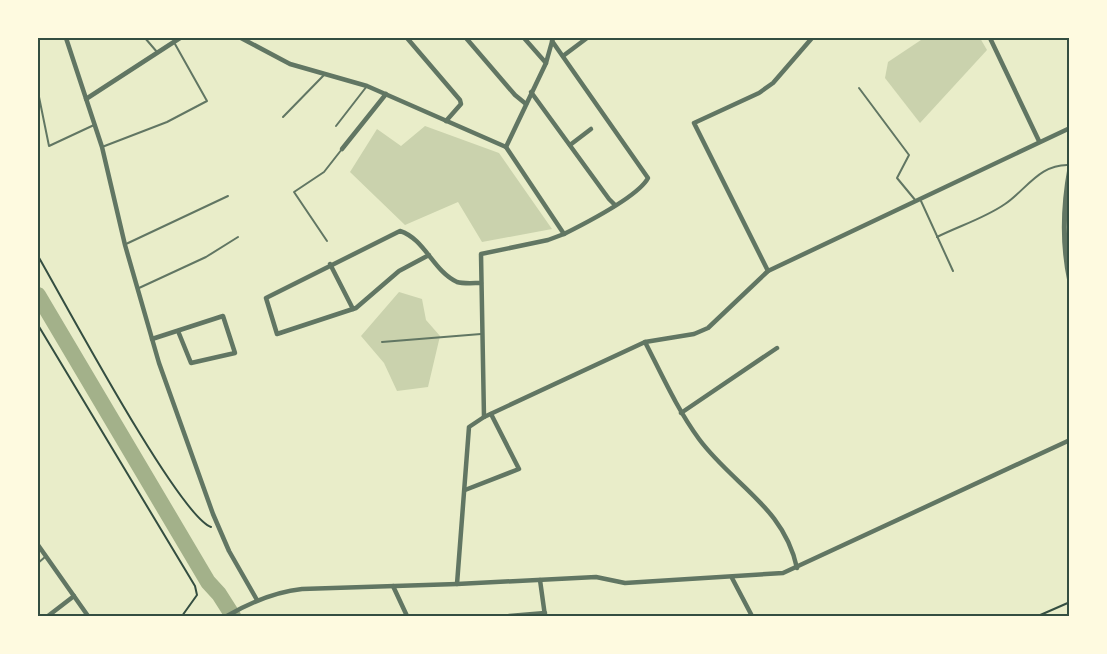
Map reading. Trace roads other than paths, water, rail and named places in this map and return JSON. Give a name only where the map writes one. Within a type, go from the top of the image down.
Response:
[{"type":"street","points":[[66,38],[102,147],[125,245],[152,338],[220,530],[229,552],[257,600]]},
{"type":"street","points":[[86,99],[180,38]]},
{"type":"street","points":[[241,38],[290,64],[367,86],[506,147],[564,234]]},
{"type":"street","points":[[407,38],[462,104],[446,121]]},
{"type":"street","points":[[466,38],[515,96],[526,104]]},
{"type":"street","points":[[524,38],[546,63]]},
{"type":"street","points":[[563,56],[587,38]]},
{"type":"street","points":[[768,271],[694,123],[759,93],[773,83],[812,38]]},
{"type":"street","points":[[990,38],[1039,141]]},
{"type":"street","points":[[993,44],[996,38]]},
{"type":"street","points":[[506,147],[546,63],[552,39]]},
{"type":"street","points":[[484,417],[484,334],[481,254],[548,240],[564,234],[615,205],[645,184],[648,178],[552,39]]},
{"type":"street","points":[[531,92],[615,205]]},
{"type":"street","points":[[342,149],[386,94]]},
{"type":"street","points":[[457,584],[469,426],[484,417],[645,342],[694,334],[708,328],[768,271],[1039,141],[1070,128]]},
{"type":"street","points":[[570,145],[591,129]]},
{"type":"street","points":[[1070,166],[1065,215],[1065,257],[1070,282]]},
{"type":"street","points":[[429,255],[399,271],[353,309],[277,334],[266,298],[330,264],[400,231],[410,234],[448,275],[458,282],[481,283]]},
{"type":"street","points":[[330,264],[353,309]]},
{"type":"street","points":[[152,338],[223,316],[235,353],[191,363],[178,331]]},
{"type":"street","points":[[645,342],[681,413],[700,441],[779,522],[794,550],[797,568]]},
{"type":"street","points":[[681,413],[777,348]]},
{"type":"street","points":[[465,490],[519,469],[491,414]]},
{"type":"street","points":[[227,616],[257,600],[280,592],[302,589],[596,577],[625,583],[782,574],[1070,440]]},
{"type":"street","points":[[38,545],[88,616]]},
{"type":"street","points":[[732,578],[752,616]]},
{"type":"street","points":[[509,616],[545,615],[540,580]]},
{"type":"street","points":[[393,586],[407,616]]},
{"type":"street","points":[[48,616],[74,596]]},
{"type":"lane","points":[[145,38],[156,52]]},
{"type":"lane","points":[[102,147],[167,122],[207,102],[174,42]]},
{"type":"lane","points":[[283,117],[326,73]]},
{"type":"lane","points":[[336,126],[367,86]]},
{"type":"lane","points":[[859,88],[908,155],[897,178],[918,200],[953,271]]},
{"type":"lane","points":[[38,92],[48,146],[94,125]]},
{"type":"lane","points":[[327,241],[294,192],[324,172],[342,149]]},
{"type":"lane","points":[[937,237],[1005,204],[1036,176],[1059,164],[1070,166]]},
{"type":"lane","points":[[125,245],[228,196]]},
{"type":"lane","points":[[137,289],[206,257],[238,237]]},
{"type":"lane","points":[[382,342],[484,334]]},
{"type":"lane","points":[[38,563],[46,556]]},
{"type":"waterway","points":[[38,295],[208,582],[219,594],[233,616]]}]
